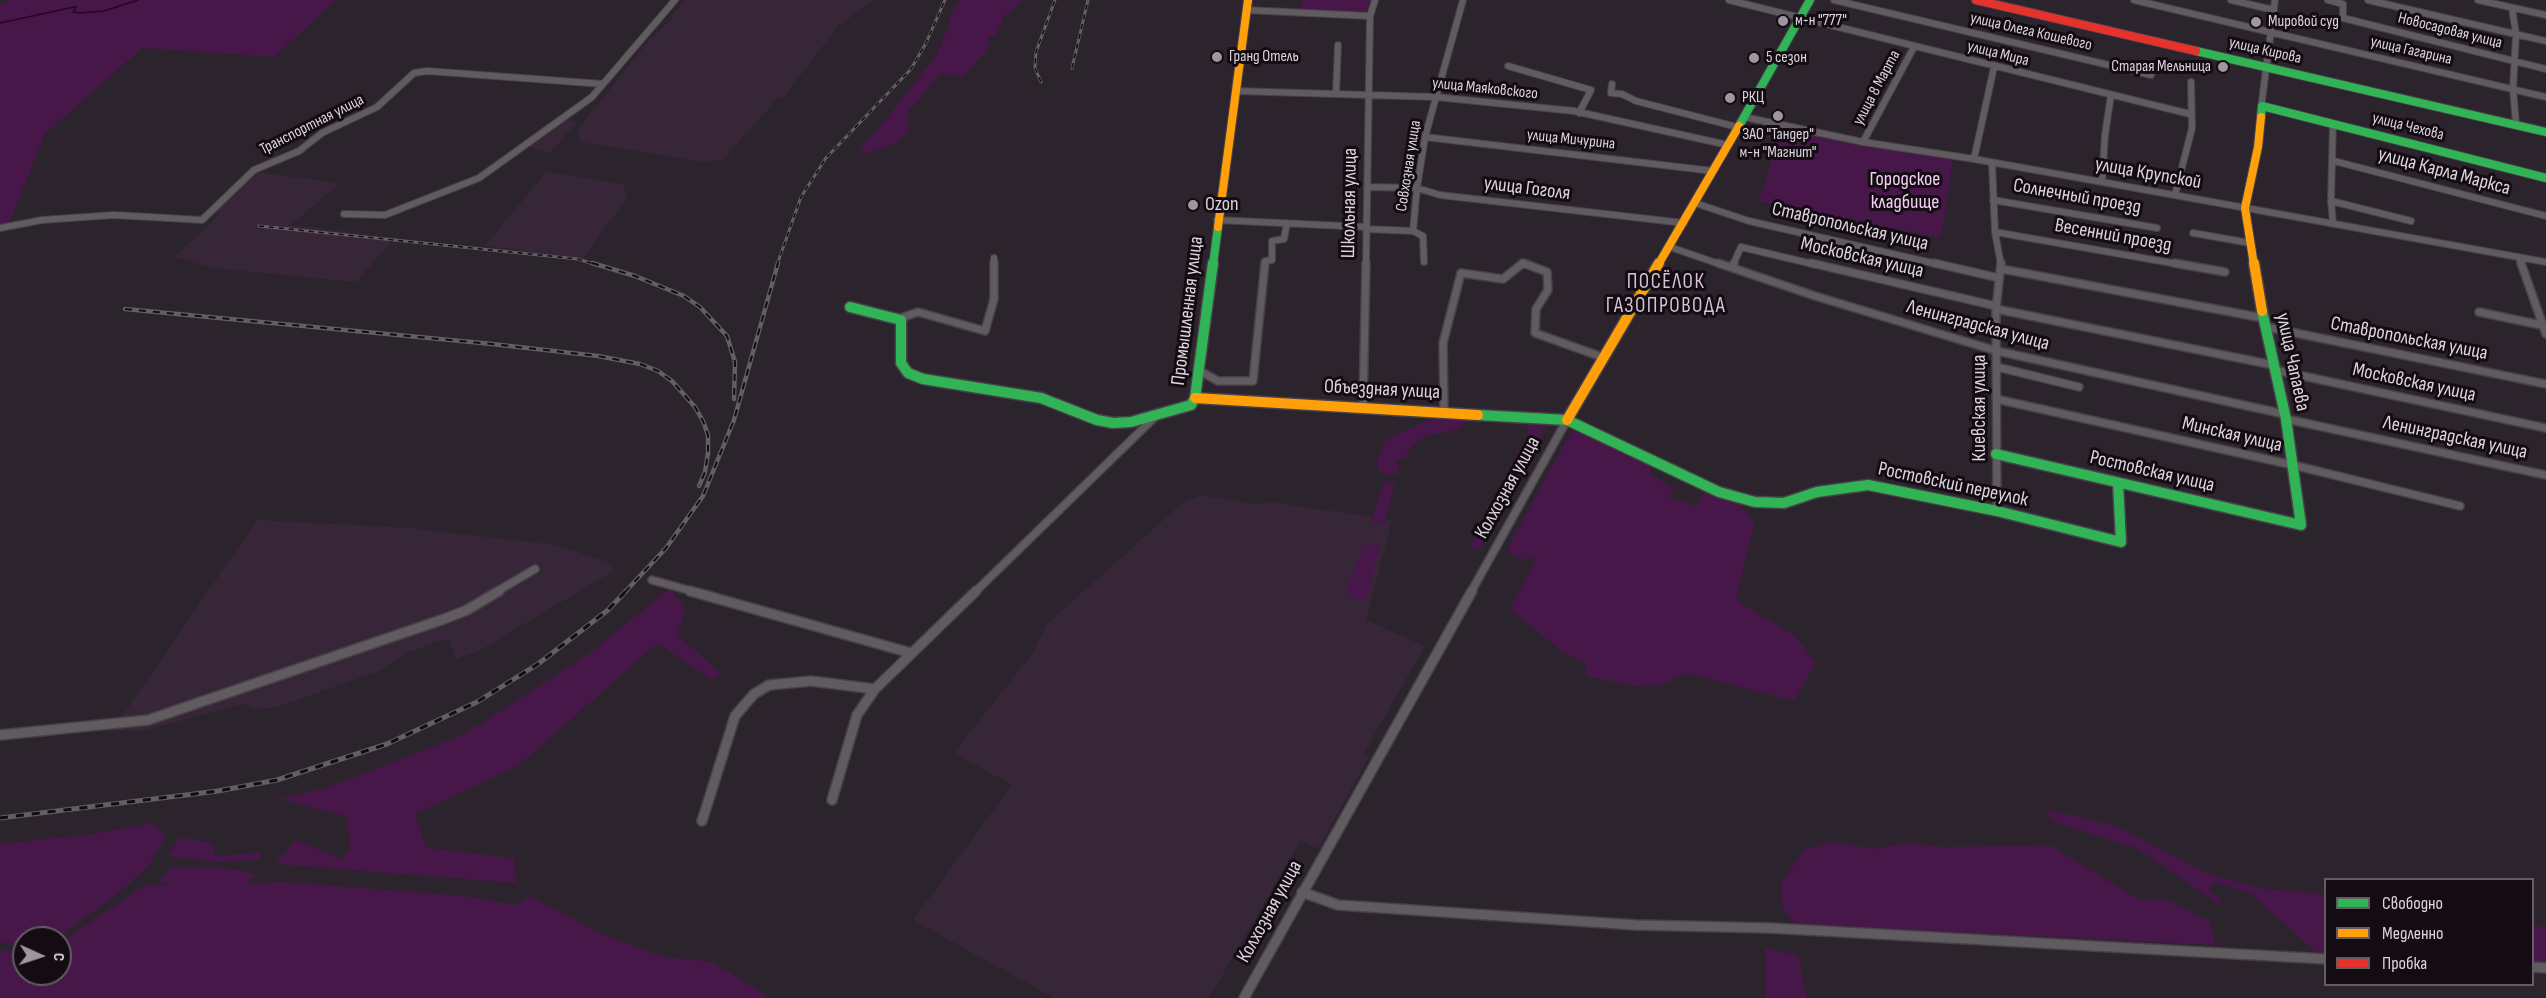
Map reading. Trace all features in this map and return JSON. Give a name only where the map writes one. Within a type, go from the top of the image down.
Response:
[{"type":"street","points":[[344,214],[385,215],[479,178],[592,97],[675,0]]},
{"type":"street","name":"Школьная улица","points":[[1362,408],[1370,15],[1375,0]]},
{"type":"street","name":"Совхозная улица","points":[[1425,262],[1423,236],[1413,231],[1417,188],[1425,137],[1462,0]]},
{"type":"street","name":"улица Мира","points":[[1729,0],[2190,114]]},
{"type":"street","name":"Колхозная улица","points":[[1244,998],[1567,420],[1684,224],[1810,0]]},
{"type":"street","name":"улица Олега Кошевого","points":[[1834,0],[2151,75]]},
{"type":"street","name":"улица Кирова","points":[[1976,0],[2546,132]]},
{"type":"street","points":[[2022,11],[2029,0]]},
{"type":"street","name":"улица Гагарина","points":[[2134,0],[2546,97]]},
{"type":"street","points":[[2231,0],[2274,10]]},
{"type":"street","points":[[2244,208],[2249,197],[2258,147],[2265,66],[2275,0]]},
{"type":"street","name":"Новосадовая улица","points":[[2328,0],[2343,4],[2343,18],[2546,69]]},
{"type":"street","points":[[2368,0],[2546,41]]},
{"type":"street","points":[[2478,0],[2546,15]]},
{"type":"street","points":[[1247,5],[1370,15]]},
{"type":"street","name":"Промышленная улица","points":[[898,319],[901,320],[901,363],[908,373],[923,379],[1041,398],[1097,420],[1113,423],[1131,422],[1157,416],[1191,405],[1195,398],[1247,5]]},
{"type":"street","points":[[2512,8],[2516,34],[2513,89],[2516,124]]},
{"type":"street","points":[[1336,94],[1338,45]]},
{"type":"street","name":"улица 8 Марта","points":[[1863,142],[1914,47]]},
{"type":"street","points":[[1508,66],[1591,90],[1579,113]]},
{"type":"street","points":[[1974,159],[1994,67]]},
{"type":"street","name":"Транспортная улица","points":[[0,228],[42,220],[114,214],[202,220],[254,170],[299,151],[322,133],[377,107],[414,73],[427,71],[603,84]]},
{"type":"street","points":[[2175,195],[2192,128],[2191,82]]},
{"type":"street","points":[[1612,84],[1611,93],[1622,94],[1636,101],[1737,127]]},
{"type":"street","name":"улица Маяковского","points":[[1236,91],[1436,97],[1579,113],[1728,145]]},
{"type":"street","points":[[2102,182],[2105,135],[2111,95]]},
{"type":"street","name":"улица Чехова","points":[[2262,107],[2546,178]]},
{"type":"street","name":"улица Крупской","points":[[1744,117],[1863,142],[1974,159],[2546,262]]},
{"type":"street","points":[[2333,124],[2334,160],[2331,201],[2333,223]]},
{"type":"street","name":"улица Мичурина","points":[[1425,137],[1713,171]]},
{"type":"street","name":"улица Карла Маркса","points":[[2334,160],[2546,216]]},
{"type":"street","name":"Киевская улица","points":[[1992,163],[1995,232],[2002,268],[1996,308],[1997,511]]},
{"type":"street","name":"улица Гоголя","points":[[1367,187],[1417,188],[1440,195],[1684,224]]},
{"type":"street","name":"Солнечный проезд","points":[[1993,200],[2157,228]]},
{"type":"street","points":[[2331,201],[2411,221]]},
{"type":"street","name":"Ставропольская улица","points":[[1695,203],[1749,221],[1999,278]]},
{"type":"street","name":"улица Чапаева","points":[[2244,208],[2264,322],[2285,416],[2301,525]]},
{"type":"street","points":[[1217,220],[1413,231]]},
{"type":"street","points":[[1198,370],[1218,381],[1253,381],[1265,261],[1272,260],[1272,241],[1284,239],[1287,223]]},
{"type":"street","name":"Весенний проезд","points":[[1995,232],[2225,272]]},
{"type":"street","points":[[2193,233],[2250,243]]},
{"type":"street","name":"Ленинградская улица","points":[[1670,247],[1815,296],[1997,351],[2546,475]]},
{"type":"street","name":"Московская улица","points":[[1732,267],[1741,247],[1996,308],[2546,428]]},
{"type":"street","points":[[2519,257],[2546,334]]},
{"type":"street","points":[[850,308],[898,319],[918,312],[985,331],[994,299],[994,258]]},
{"type":"street","points":[[1444,411],[1443,343],[1461,273],[1503,279],[1523,263],[1547,272],[1548,290],[1536,309],[1535,333],[1605,358]]},
{"type":"street","name":"Ставропольская улица","points":[[2002,268],[2264,322],[2546,384]]},
{"type":"street","points":[[2479,312],[2541,325]]},
{"type":"street","points":[[1997,367],[2079,387]]},
{"type":"street","name":"Объездная улица","points":[[1195,398],[1567,420]]},
{"type":"street","name":"Минская улица","points":[[1996,399],[2293,465],[2460,506]]},
{"type":"street","points":[[832,800],[857,715],[875,689],[1157,416]]},
{"type":"street","name":"Ростовский переулок","points":[[1567,420],[1719,492],[1755,502],[1784,503],[1817,492],[1868,485],[1997,511],[2121,542],[2118,483]]},
{"type":"street","name":"Ростовская улица","points":[[1995,454],[2301,525]]},
{"type":"street","points":[[0,735],[148,720],[444,619],[467,610],[535,569]]},
{"type":"street","points":[[652,580],[910,653]]},
{"type":"street","points":[[702,820],[735,716],[754,694],[769,685],[812,681],[875,689]]},
{"type":"street","points":[[1302,892],[1338,905],[1581,921],[1770,927],[2324,959]]},
{"type":"shaded area","points":[[684,0],[875,0],[839,25],[783,98],[778,98],[722,160],[703,162],[580,142],[578,129],[646,44],[674,17],[672,16]]},
{"type":"shaded area","points":[[566,119],[577,122],[550,153],[527,146]]},
{"type":"shaded area","points":[[255,172],[340,183],[291,225],[394,238],[356,282],[212,268],[175,257],[220,214],[213,212]]},
{"type":"shaded area","points":[[546,172],[623,184],[627,198],[583,258],[485,246]]},
{"type":"shaded area","points":[[1201,495],[1262,505],[1263,501],[1392,520],[1366,620],[1425,646],[1363,754],[1369,757],[1318,849],[1300,841],[1209,998],[1054,998],[913,920],[1012,785],[954,753],[1031,655],[1048,623],[1180,505]]},
{"type":"shaded area","points":[[257,520],[409,528],[556,545],[611,563],[613,571],[479,651],[456,659],[449,638],[405,653],[382,670],[277,707],[257,709],[244,704],[141,731],[112,731]]},
{"type":"green space","points":[[10,0],[336,0],[274,57],[142,48],[45,134],[9,223],[0,225],[0,4]]},
{"type":"green space","points":[[960,0],[1021,0],[1013,11],[1005,15],[996,35],[988,38],[986,42],[991,45],[964,76],[940,74],[909,109],[908,133],[897,142],[868,154],[859,149],[874,134],[937,55],[950,22],[949,17]]},
{"type":"green space","points":[[1303,0],[1370,0],[1366,12],[1299,10]]},
{"type":"green space","name":"Городское кладбище","points":[[1781,129],[1953,160],[1941,238],[1759,201]]},
{"type":"green space","points":[[1444,415],[1547,423],[1540,439],[1536,440],[1528,438],[1528,425],[1468,420],[1460,428],[1428,435],[1415,443],[1404,458],[1396,460],[1395,462],[1400,465],[1396,474],[1388,475],[1379,471],[1377,459],[1386,440]]},
{"type":"green space","points":[[1576,431],[1649,464],[1651,475],[1675,489],[1668,497],[1697,506],[1705,490],[1738,503],[1754,523],[1736,600],[1795,636],[1816,663],[1794,701],[1686,673],[1661,685],[1636,686],[1585,676],[1586,663],[1562,652],[1510,609],[1537,556],[1525,560],[1510,554],[1508,547],[1571,432]]},
{"type":"green space","points":[[1525,448],[1536,450],[1480,550],[1471,548],[1519,450]]},
{"type":"green space","points":[[1384,482],[1395,483],[1384,525],[1371,522]]},
{"type":"green space","points":[[1364,542],[1380,546],[1366,601],[1355,599],[1346,592]]},
{"type":"green space","points":[[670,588],[685,610],[677,635],[721,673],[711,680],[658,643],[519,765],[415,814],[426,848],[514,858],[516,883],[276,864],[295,840],[342,859],[350,850],[347,816],[279,799],[326,788],[463,735],[589,654]]},
{"type":"green space","points":[[2045,809],[2114,825],[2204,872],[2258,888],[2324,894],[2324,954],[2318,954],[2251,894],[2215,882],[2209,890],[2221,898],[2220,905],[2138,849],[2052,821]]},
{"type":"green space","points":[[152,823],[166,836],[149,865],[120,892],[72,927],[12,926],[12,942],[0,943],[0,844],[93,834]]},
{"type":"green space","points":[[180,837],[212,843],[215,856],[262,852],[258,860],[214,862],[168,856]]},
{"type":"green space","points":[[1831,842],[1875,849],[1905,843],[1945,847],[2050,845],[2139,900],[2165,899],[2209,921],[2216,945],[1794,924],[1782,906],[1781,884],[1804,850]]},
{"type":"green space","points":[[171,867],[221,867],[256,874],[248,883],[286,882],[465,896],[516,905],[530,896],[599,933],[665,957],[713,962],[770,998],[0,998],[0,950],[12,951],[12,986],[72,986],[72,935],[145,885],[174,885],[159,882]]},
{"type":"green space","points":[[2534,926],[2546,927],[2546,963],[2534,963]]},
{"type":"green space","points":[[1765,948],[1798,955],[1807,998],[1766,998]]},
{"type":"waterway","points":[[0,23],[74,7],[76,7],[73,12],[79,13],[104,11],[138,0]]},
{"type":"railway","points":[[777,265],[801,197],[826,158],[911,69],[926,43],[945,0]]},
{"type":"railway","points":[[1041,82],[1035,68],[1036,52],[1055,0]]},
{"type":"railway","points":[[1072,68],[1088,0]]},
{"type":"railway","points":[[259,226],[578,259],[597,265]]},
{"type":"railway","points":[[592,263],[635,276],[684,296],[700,307],[727,336],[735,362],[734,399]]},
{"type":"railway","points":[[625,592],[666,548],[703,496],[734,420],[778,263]]},
{"type":"railway","points":[[125,309],[492,344],[598,356],[640,364],[658,371],[672,381],[695,407],[703,421],[708,435],[708,453],[705,472],[699,486]]},
{"type":"railway","points":[[0,818],[218,791],[277,780],[387,744],[477,702],[538,664],[608,610],[626,591]]},
{"type":"traffic: fast","points":[[1739,126],[1810,0]]},
{"type":"traffic: fast","points":[[2196,51],[2546,132]]},
{"type":"traffic: fast","points":[[2261,117],[2262,106],[2546,178]]},
{"type":"traffic: fast","points":[[850,307],[901,320],[901,363],[908,373],[923,379],[1041,398],[1097,420],[1113,423],[1131,422],[1191,405],[1195,398],[1218,227]]},
{"type":"traffic: fast","points":[[1996,454],[2301,525],[2286,419],[2262,311]]},
{"type":"traffic: fast","points":[[1478,415],[1567,420],[1719,492],[1755,502],[1784,503],[1817,492],[1868,485],[1997,511],[2121,542],[2118,483]]},
{"type":"traffic: slow","points":[[1218,227],[1248,0]]},
{"type":"traffic: slow","points":[[2261,117],[2258,147],[2245,208],[2262,311]]},
{"type":"traffic: slow","points":[[1567,420],[1739,126]]},
{"type":"traffic: slow","points":[[1195,398],[1478,415]]},
{"type":"traffic: jam","points":[[1976,0],[2196,51]]},
{"type":"place","name":"м-н \"777\"","points":[[1783,21]]},
{"type":"place","name":"Мировой суд","points":[[2256,22]]},
{"type":"place","name":"Гранд Отель","points":[[1217,57]]},
{"type":"place","name":"5 сезон","points":[[1754,58]]},
{"type":"place","name":"Старая Мельница","points":[[2223,67]]},
{"type":"place","name":"РКЦ","points":[[1730,98]]},
{"type":"place","name":"ЗАО \"Тандер\" м-н \"Магнит\"","points":[[1778,116]]},
{"type":"place","name":"Ozon","points":[[1193,205]]},
{"type":"district","name":"ПОСЁЛОК ГАЗОПРОВОДА","points":[[1666,295]]}]
